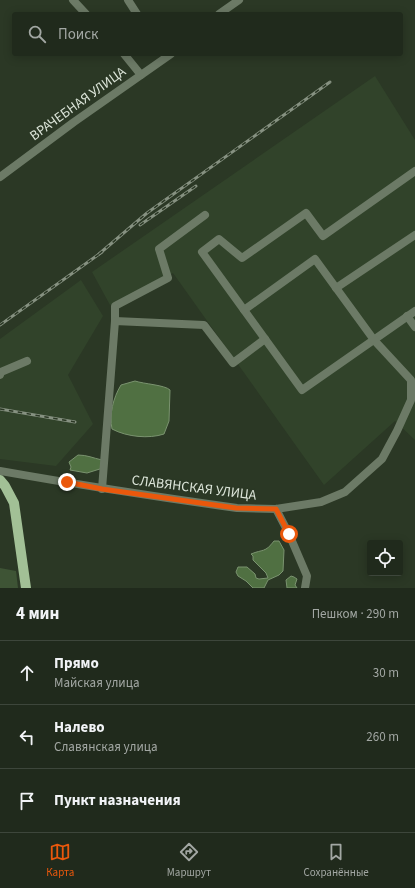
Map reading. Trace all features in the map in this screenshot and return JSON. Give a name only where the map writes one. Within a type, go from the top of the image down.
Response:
[{"type":"main road","points":[[0,480],[14,503],[26,588]]},
{"type":"street","points":[[73,0],[84,12]]},
{"type":"street","points":[[128,0],[136,12]]},
{"type":"street","points":[[222,12],[239,0]]},
{"type":"street","points":[[126,56],[141,75]]},
{"type":"street","name":"ВРАЧЕБНАЯ УЛИЦА","points":[[0,177],[74,122],[168,56]]},
{"type":"street","points":[[415,171],[323,236],[306,213],[242,258],[219,239],[202,252],[302,390],[415,311]]},
{"type":"street","points":[[102,489],[115,306],[168,278],[159,249],[205,215]]},
{"type":"street","points":[[336,288],[415,235]]},
{"type":"street","points":[[244,310],[315,259],[374,340]]},
{"type":"street","points":[[407,316],[415,327]]},
{"type":"street","points":[[115,321],[204,325],[233,363],[265,340]]},
{"type":"street","name":"СЛАВЯНСКАЯ УЛИЦА","points":[[0,471],[41,477],[102,489],[236,508],[276,509],[321,502],[345,492],[382,459],[397,431],[410,400],[411,380],[374,340]]},
{"type":"street","points":[[0,374],[1,372],[26,361]]},
{"type":"street","points":[[276,509],[289,534],[307,576],[305,588]]},
{"type":"shaded area","points":[[375,76],[415,140],[415,440],[395,421],[324,485],[173,273],[110,305],[92,272]]},
{"type":"shaded area","points":[[81,280],[103,316],[68,375],[93,424],[56,466],[0,459],[0,339]]},
{"type":"shaded area","points":[[135,381],[164,387],[170,390],[169,421],[164,434],[145,437],[124,434],[112,429],[111,412],[118,390],[121,385]]},
{"type":"shaded area","points":[[78,455],[102,460],[103,468],[87,473],[70,470],[71,467],[69,462]]},
{"type":"shaded area","points":[[274,541],[279,541],[284,550],[283,571],[279,575],[268,580],[264,588],[253,588],[238,576],[236,572],[238,567],[247,567],[255,574],[256,578],[268,578],[266,573],[253,560],[253,556],[251,554],[266,549]]},
{"type":"shaded area","points":[[0,568],[16,571],[18,588],[0,588]]},
{"type":"shaded area","points":[[291,576],[297,579],[295,585],[297,588],[287,588],[286,580]]},
{"type":"railway","points":[[99,254],[147,213],[330,82]]},
{"type":"railway","points":[[140,225],[196,186]]},
{"type":"railway","points":[[0,325],[102,252]]},
{"type":"railway","points":[[0,409],[75,422]]},
{"type":"route","points":[[67,482],[102,489],[236,508],[257,510],[276,509],[289,534]]}]
